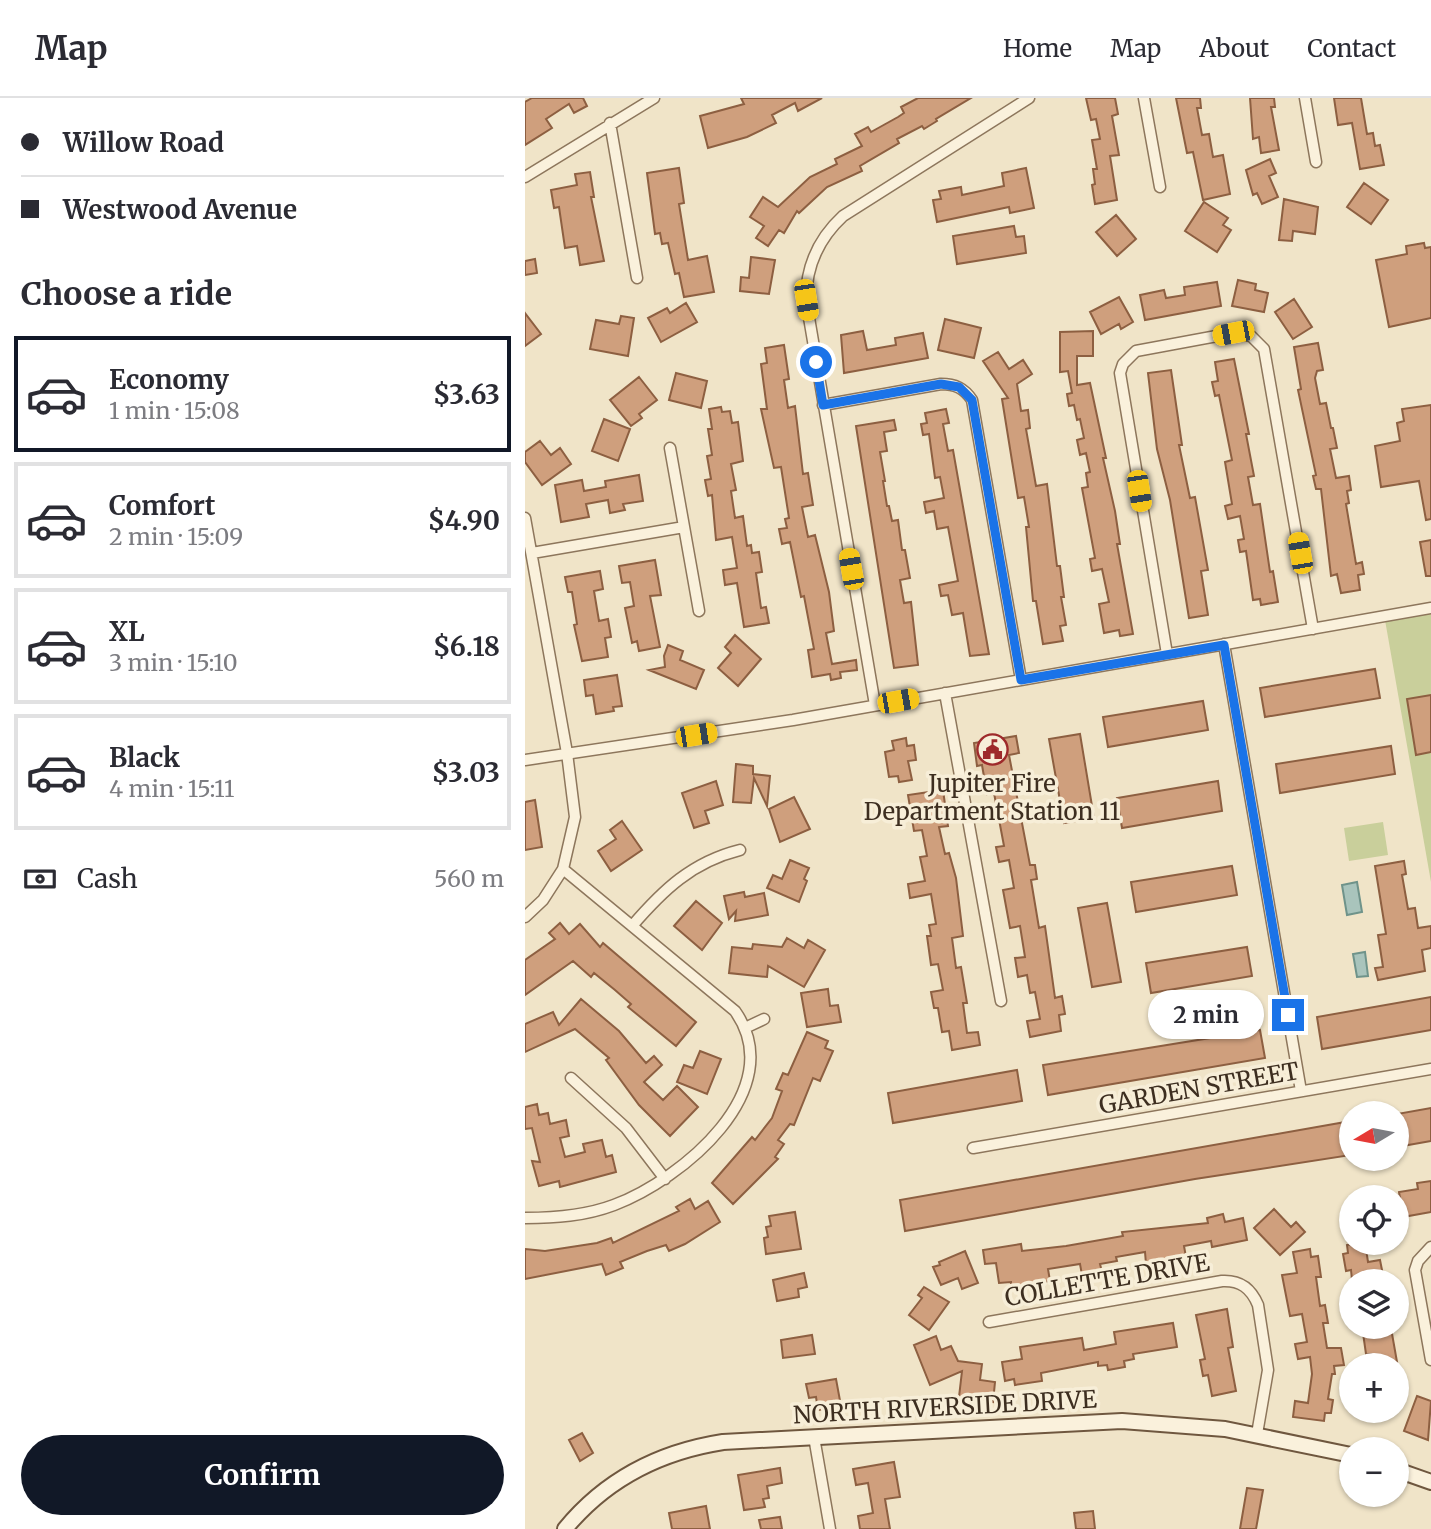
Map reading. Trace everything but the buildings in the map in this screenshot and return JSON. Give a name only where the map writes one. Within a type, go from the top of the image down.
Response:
[{"type":"street","points":[[525,177],[654,98]]},
{"type":"street","points":[[875,705],[823,405],[806,289],[812,258],[822,239],[851,210],[1029,98]]},
{"type":"street","points":[[1144,98],[1160,187]]},
{"type":"street","points":[[1305,98],[1316,162]]},
{"type":"street","points":[[610,123],[637,278]]},
{"type":"street","points":[[1167,654],[1120,373],[1123,364],[1136,351],[1233,333],[1251,336],[1264,349],[1313,629]]},
{"type":"street","points":[[823,405],[941,384],[951,384],[967,392],[972,400],[1021,680]]},
{"type":"street","points":[[670,448],[698,611]]},
{"type":"street","points":[[525,518],[567,753],[575,817],[573,837],[562,869],[543,900],[525,918]]},
{"type":"street","points":[[532,553],[684,527]]},
{"type":"street","points":[[525,760],[875,705],[1431,608]]},
{"type":"street","points":[[1224,645],[1301,1091]]},
{"type":"street","points":[[945,693],[1001,1001]]},
{"type":"street","points":[[632,926],[674,880],[710,859],[740,850]]},
{"type":"street","points":[[525,1218],[560,1217],[597,1211],[641,1193],[665,1179],[716,1134],[743,1094],[750,1066],[745,1028],[728,1004],[562,869]]},
{"type":"street","points":[[745,1028],[764,1019]]},
{"type":"street","name":"GARDEN STREET","points":[[973,1148],[1431,1069]]},
{"type":"street","points":[[571,1078],[626,1128],[665,1179]]},
{"type":"street","points":[[1431,1247],[1418,1261],[1415,1270],[1431,1360]]},
{"type":"street","name":"COLLETTE DRIVE","points":[[989,1322],[1222,1281],[1240,1283],[1254,1296],[1258,1305],[1268,1361],[1257,1434]]},
{"type":"street","name":"NORTH RIVERSIDE DRIVE","points":[[565,1529],[603,1490],[643,1465],[667,1455],[723,1443],[1112,1421],[1174,1424],[1257,1434],[1339,1452]]},
{"type":"street","points":[[814,1437],[830,1529]]},
{"type":"street","points":[[1409,1474],[1431,1482]]},
{"type":"green space","points":[[1431,612],[1431,882],[1385,620]]},
{"type":"green space","points":[[1383,822],[1388,855],[1349,861],[1344,828]]},
{"type":"water","points":[[1357,882],[1362,912],[1347,915],[1342,885]]},
{"type":"water","points":[[1365,952],[1368,976],[1357,977],[1353,954]]},
{"type":"place","name":"Jupiter Fire Department Station 11","points":[[992,749]]},
{"type":"route","points":[[816,362],[823,405],[941,384],[951,384],[967,392],[972,400],[1021,680],[1224,645],[1288,1015]]}]
